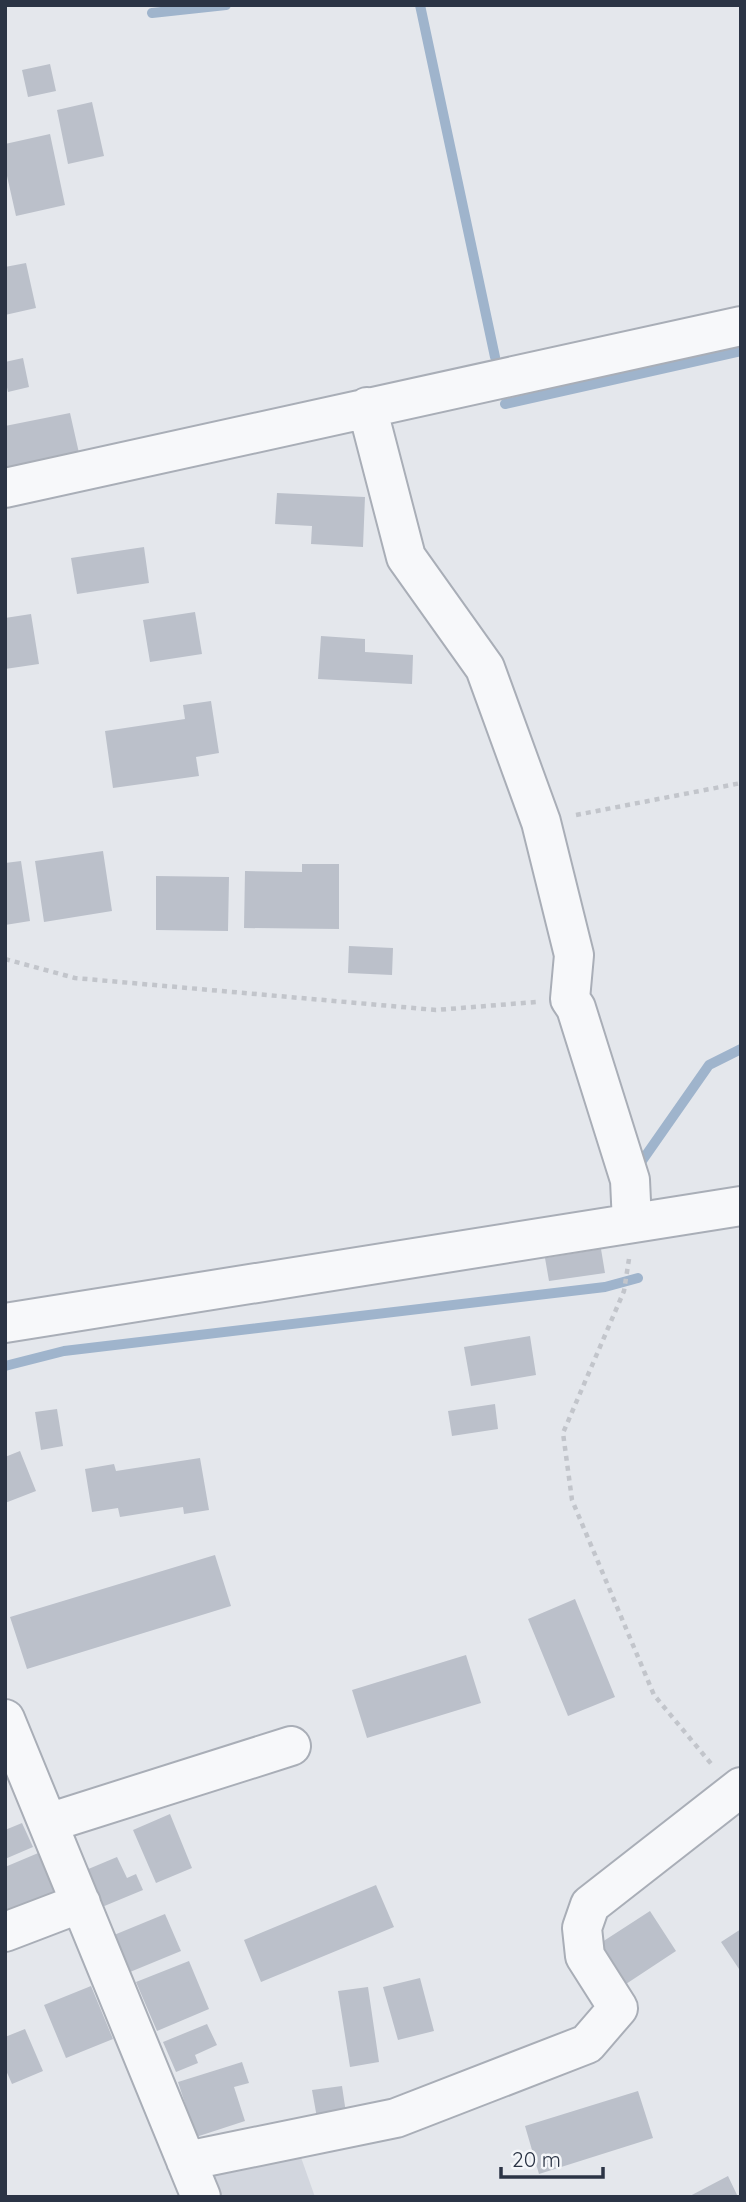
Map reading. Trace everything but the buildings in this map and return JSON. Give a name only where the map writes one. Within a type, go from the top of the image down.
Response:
[{"type":"street","points":[[5,488],[741,326]]},
{"type":"street","points":[[367,407],[406,557],[485,667],[541,822],[574,955],[570,999],[576,1008],[630,1180],[632,1223]]},
{"type":"street","points":[[5,1324],[741,1206]]},
{"type":"street","points":[[5,1719],[201,2197]]},
{"type":"street","points":[[48,1823],[291,1746]]},
{"type":"street","points":[[186,2161],[396,2118],[587,2044],[618,2008],[585,1956],[582,1928],[590,1905],[737,1790]]},
{"type":"street","points":[[5,1932],[81,1903]]},
{"type":"path","points":[[541,822],[741,783]]},
{"type":"path","points":[[5,959],[75,978],[436,1010],[570,999]]},
{"type":"path","points":[[629,1273],[624,1292],[563,1433],[572,1500],[654,1695],[737,1790]]},
{"type":"shaded area","points":[[292,2132],[315,2197],[192,2197],[175,2154]]},
{"type":"waterway","points":[[152,13],[226,5]]},
{"type":"waterway","points":[[420,5],[495,357]]},
{"type":"waterway","points":[[505,404],[741,351]]},
{"type":"waterway","points":[[637,1168],[709,1065],[741,1049]]},
{"type":"waterway","points":[[5,1366],[64,1351],[605,1287],[638,1278]]}]
